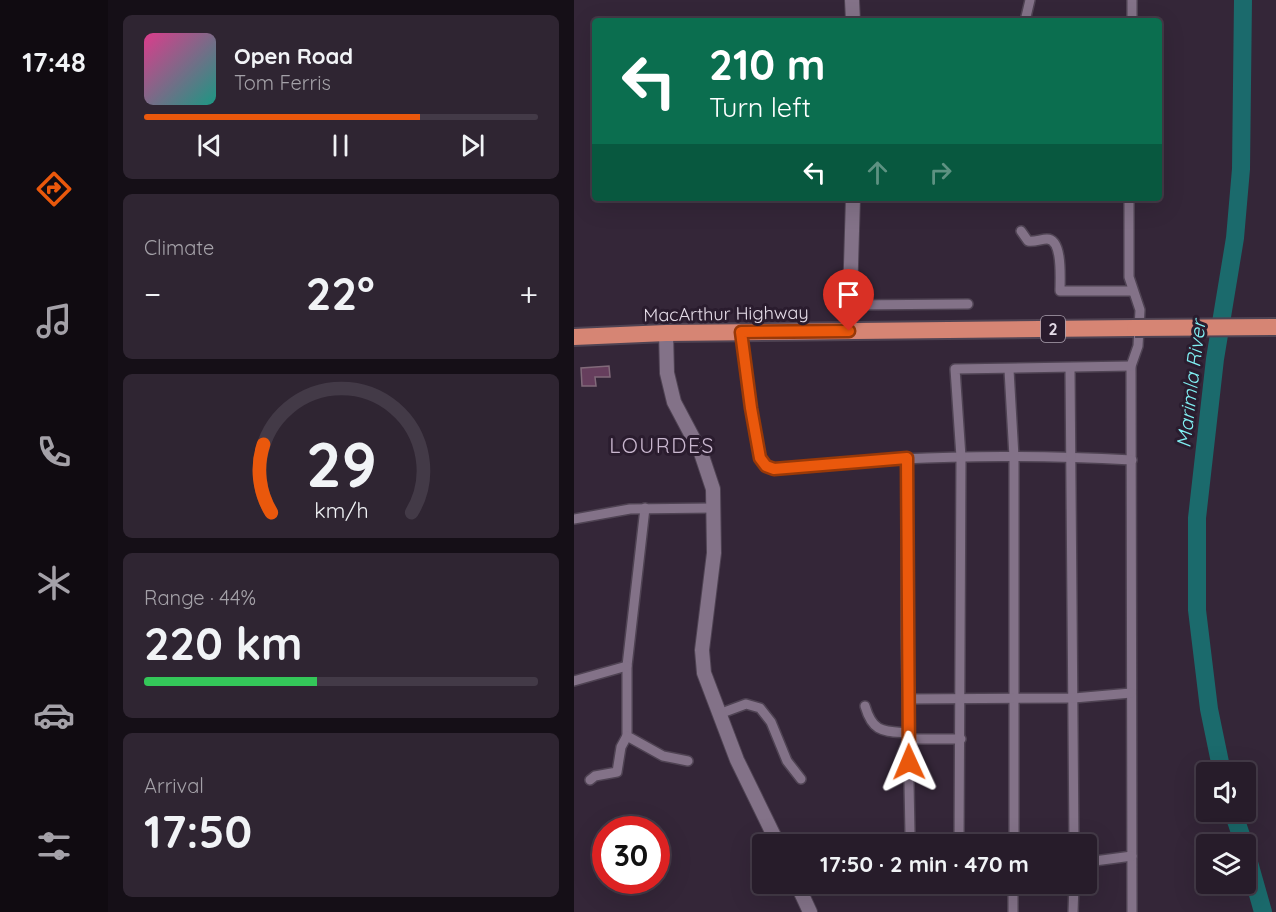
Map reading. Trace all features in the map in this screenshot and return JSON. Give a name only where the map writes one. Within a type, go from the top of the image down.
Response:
[{"type":"highway","name":"MacArthur Highway","points":[[574,337],[666,333],[1276,327]]},
{"type":"main road","points":[[852,0],[853,18]]},
{"type":"main road","points":[[849,331],[853,201]]},
{"type":"main road","points":[[666,333],[669,386],[674,402],[694,436],[708,470],[714,508],[714,553],[702,661],[737,760],[773,834]]},
{"type":"main road","points":[[802,894],[810,912]]},
{"type":"street","points":[[1026,18],[1030,0]]},
{"type":"street","points":[[1132,0],[1132,18]]},
{"type":"street","points":[[1129,201],[1129,277],[1140,310],[1138,346],[1131,366],[1132,912]]},
{"type":"street","points":[[1021,231],[1028,240],[1049,238],[1055,242],[1059,251],[1060,291],[1132,291]]},
{"type":"street","points":[[850,305],[968,304]]},
{"type":"street","points":[[741,332],[752,418],[760,458],[766,466],[774,469],[907,458],[1070,456],[1132,460]]},
{"type":"street","points":[[959,834],[961,457],[955,369],[1070,369],[1131,366]]},
{"type":"street","points":[[1070,369],[1074,834]]},
{"type":"street","points":[[1009,370],[1014,457],[1014,834]]},
{"type":"street","points":[[907,458],[910,834]]},
{"type":"street","points":[[590,780],[595,776],[617,772],[621,747],[627,736],[627,666],[644,508]]},
{"type":"street","points":[[574,519],[615,510],[714,508]]},
{"type":"street","points":[[574,681],[627,666]]},
{"type":"street","points":[[908,699],[1074,698],[1131,693]]},
{"type":"street","points":[[719,714],[746,705],[760,708],[771,722],[787,761],[801,779]]},
{"type":"street","points":[[865,706],[869,719],[883,732],[961,739]]},
{"type":"street","points":[[627,736],[663,756],[688,762]]},
{"type":"street","points":[[1097,861],[1132,856]]},
{"type":"street","points":[[1013,894],[1013,912]]},
{"type":"street","points":[[1073,912],[1074,894]]},
{"type":"building","points":[[609,366],[610,377],[595,377],[596,386],[582,386],[581,368]]},
{"type":"waterway","name":"Marimla River","points":[[1220,762],[1209,709],[1197,610],[1197,518],[1215,359],[1235,238],[1241,169],[1243,0]]},
{"type":"waterway","name":"Marimla River","points":[[1236,822],[1241,834]]},
{"type":"waterway","name":"Marimla River","points":[[1256,887],[1263,912]]},
{"type":"district","name":"LOURDES","points":[[662,446]]},
{"type":"route","points":[[849,331],[741,332],[760,458],[766,466],[774,469],[792,468],[907,458],[906,636],[909,762]]}]
